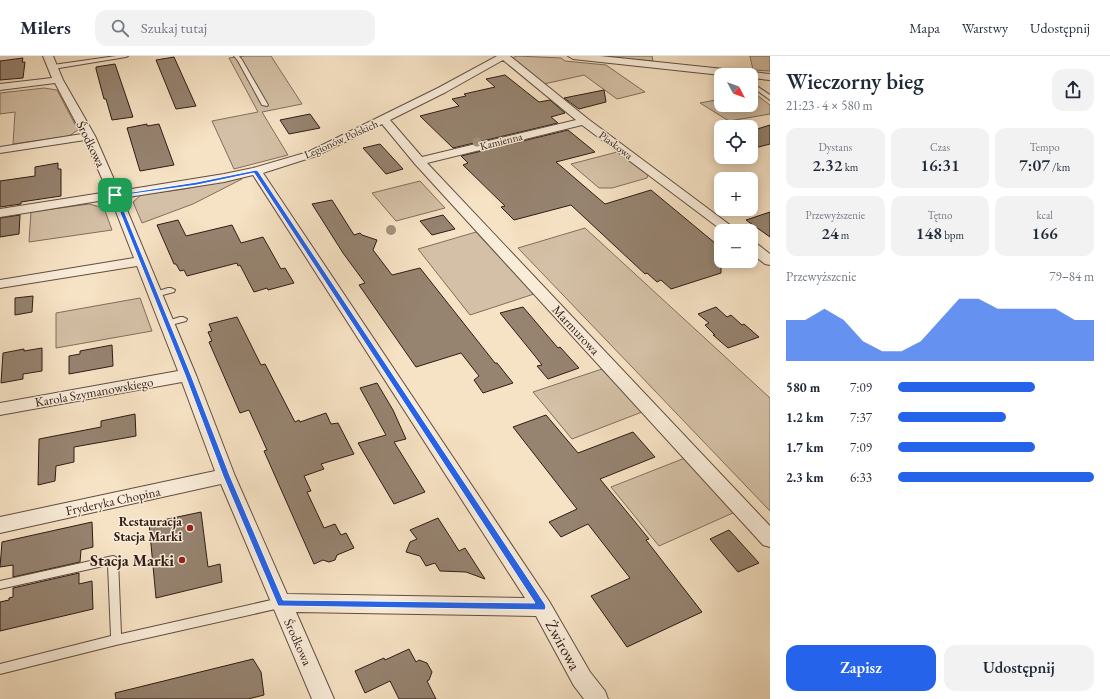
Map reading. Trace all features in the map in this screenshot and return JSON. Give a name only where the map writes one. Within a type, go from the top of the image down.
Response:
[{"type":"street","name":"Legionów Polskich","points":[[0,213],[197,183],[256,171],[312,154],[384,120],[504,56]]},
{"type":"street","name":"Piaskowa","points":[[504,56],[584,121],[722,224]]},
{"type":"street","points":[[572,56],[714,72]]},
{"type":"street","points":[[0,87],[53,68]]},
{"type":"street","name":"Środkowa","points":[[53,68],[89,136],[115,195],[188,375],[226,476],[323,699]]},
{"type":"street","points":[[758,76],[770,77]]},
{"type":"street","name":"Marmurowa","points":[[384,120],[419,161],[770,539]]},
{"type":"street","name":"Kamienna","points":[[419,161],[584,121]]},
{"type":"street","points":[[0,150],[89,136]]},
{"type":"street","points":[[256,171],[542,607]]},
{"type":"street","points":[[758,252],[770,261]]},
{"type":"street","points":[[0,284],[142,262]]},
{"type":"street","name":"Karola Szymanowskiego","points":[[0,409],[188,375]]},
{"type":"street","name":"Fryderyka Chopina","points":[[0,525],[226,476]]},
{"type":"street","name":"Żwirowa","points":[[280,603],[542,607],[582,679],[597,699]]},
{"type":"lane","points":[[53,68],[126,56]]},
{"type":"lane","points":[[236,56],[240,60],[264,105]]},
{"type":"lane","points":[[758,89],[770,98]]},
{"type":"lane","points":[[155,295],[171,290]]},
{"type":"lane","points":[[167,324],[183,319]]},
{"type":"lane","points":[[0,585],[113,560],[116,640]]},
{"type":"lane","points":[[0,669],[116,640],[280,603]]},
{"type":"shaded area","points":[[245,56],[271,56],[302,104],[262,112],[288,155],[234,169],[212,121],[258,112],[229,58]]},
{"type":"shaded area","points":[[517,56],[561,58],[565,61],[606,65],[645,92],[617,99],[584,75],[544,84],[512,58]]},
{"type":"shaded area","points":[[596,56],[652,56],[653,61]]},
{"type":"shaded area","points":[[750,56],[770,56],[770,71],[758,70],[758,68],[753,68]]},
{"type":"shaded area","points":[[44,88],[57,90],[78,130],[69,136],[13,144],[15,112],[0,114],[0,93]]},
{"type":"shaded area","points":[[758,96],[770,105],[770,114],[727,120],[714,112],[758,112]]},
{"type":"shaded area","points":[[714,100],[714,112],[700,103]]},
{"type":"shaded area","points":[[617,152],[648,175],[647,178],[612,188],[599,188],[571,164]]},
{"type":"shaded area","points":[[242,179],[193,204],[142,223],[133,202],[141,195],[184,189]]},
{"type":"shaded area","points":[[420,181],[445,208],[396,221],[372,193]]},
{"type":"shaded area","points":[[89,204],[104,208],[112,230],[29,242],[31,212]]},
{"type":"shaded area","points":[[585,228],[770,398],[770,511],[518,248]]},
{"type":"shaded area","points":[[476,232],[534,294],[470,315],[418,249]]},
{"type":"shaded area","points":[[140,298],[152,331],[56,348],[56,313]]},
{"type":"shaded area","points":[[602,369],[642,412],[572,439],[533,392]]},
{"type":"shaded area","points":[[685,458],[735,512],[659,546],[611,487]]},
{"type":"building","points":[[174,57],[196,106],[176,109],[156,60]]},
{"type":"building","points":[[23,58],[22,62],[25,62],[23,78],[0,80],[0,61]]},
{"type":"building","points":[[115,64],[133,117],[112,120],[106,99],[104,99],[96,67]]},
{"type":"building","points":[[505,75],[539,102],[550,100],[565,113],[551,117],[558,123],[453,148],[420,116],[459,106],[452,99],[466,96],[464,94],[495,87],[486,79]]},
{"type":"building","points":[[604,90],[606,102],[579,109],[564,98]]},
{"type":"building","points":[[310,114],[320,128],[289,134],[280,120]]},
{"type":"building","points":[[147,124],[147,126],[159,124],[174,165],[140,171],[127,128]]},
{"type":"building","points":[[770,125],[770,144],[758,147],[758,129]]},
{"type":"building","points":[[568,130],[595,152],[556,162],[605,204],[651,190],[714,242],[714,268],[721,268],[721,273],[671,289],[661,280],[657,282],[647,273],[645,274],[571,205],[514,220],[501,207],[505,206],[463,165],[468,163],[461,156]]},
{"type":"building","points":[[380,144],[403,169],[386,174],[363,148]]},
{"type":"building","points":[[58,163],[58,169],[61,169],[61,196],[0,207],[0,181],[35,176],[35,167]]},
{"type":"building","points":[[332,200],[354,235],[360,233],[377,240],[373,250],[392,275],[420,268],[495,363],[497,363],[513,383],[483,393],[474,380],[479,376],[461,353],[416,367],[359,285],[365,283],[343,253],[312,204]]},
{"type":"building","points":[[770,212],[770,237],[758,228],[758,224],[752,224],[746,220]]},
{"type":"building","points":[[20,215],[19,234],[0,237],[0,218]]},
{"type":"building","points":[[443,215],[455,229],[432,235],[420,221]]},
{"type":"building","points":[[178,220],[186,236],[232,225],[241,243],[263,237],[281,269],[285,268],[294,283],[254,292],[240,265],[238,266],[237,263],[187,276],[184,270],[180,271],[176,264],[174,264],[157,225]]},
{"type":"building","points":[[33,296],[32,312],[15,315],[15,298]]},
{"type":"building","points":[[523,307],[558,348],[560,347],[579,368],[548,379],[537,366],[542,365],[500,313]]},
{"type":"building","points":[[716,307],[727,317],[731,315],[742,325],[744,324],[759,337],[728,348],[713,335],[715,335],[705,325],[709,323],[698,314]]},
{"type":"building","points":[[237,317],[261,365],[265,364],[295,422],[299,420],[300,422],[326,413],[331,424],[338,423],[354,454],[321,464],[324,469],[304,476],[311,491],[307,492],[324,528],[335,524],[341,535],[346,533],[354,548],[337,555],[335,560],[329,562],[323,560],[314,564],[264,451],[267,450],[249,410],[240,413],[209,342],[212,341],[208,332],[212,331],[209,324]]},
{"type":"building","points":[[112,345],[113,366],[69,374],[69,356],[80,354],[80,351]]},
{"type":"building","points":[[42,348],[42,371],[23,374],[23,379],[1,383],[3,353],[24,349],[24,351]]},
{"type":"building","points":[[377,383],[393,410],[406,439],[394,442],[425,492],[394,504],[358,443],[386,435],[360,388]]},
{"type":"building","points":[[135,414],[136,436],[74,447],[74,462],[56,466],[55,481],[38,485],[39,439],[101,427],[101,421]]},
{"type":"building","points":[[546,415],[578,453],[633,432],[655,457],[600,479],[649,539],[646,540],[702,612],[627,647],[591,596],[630,578],[588,524],[561,537],[549,522],[577,509],[513,427]]},
{"type":"building","points":[[201,512],[208,567],[220,564],[222,582],[156,598],[149,523]]},
{"type":"building","points":[[438,518],[459,551],[465,548],[485,579],[466,572],[440,571],[435,563],[426,566],[420,556],[406,552],[410,542],[417,539],[410,530]]},
{"type":"building","points":[[92,522],[93,547],[81,550],[80,562],[13,577],[13,565],[0,567],[2,542]]},
{"type":"building","points":[[729,530],[759,563],[738,572],[710,539]]},
{"type":"building","points":[[79,573],[79,584],[92,581],[93,609],[0,631],[0,602],[9,600],[9,598],[13,597],[13,588]]},
{"type":"building","points":[[409,649],[416,662],[419,660],[427,663],[432,672],[429,680],[427,681],[436,699],[399,699],[390,681],[365,693],[355,671]]},
{"type":"building","points":[[253,659],[261,672],[264,695],[248,699],[116,699],[115,693]]},
{"type":"place","name":"Restauracja Stacja Marki","points":[[190,528]]},
{"type":"place","name":"Stacja Marki","points":[[182,560]]},
{"type":"route","points":[[256,171],[542,607],[280,603],[226,476],[188,375],[115,195],[197,183],[256,171]]}]
